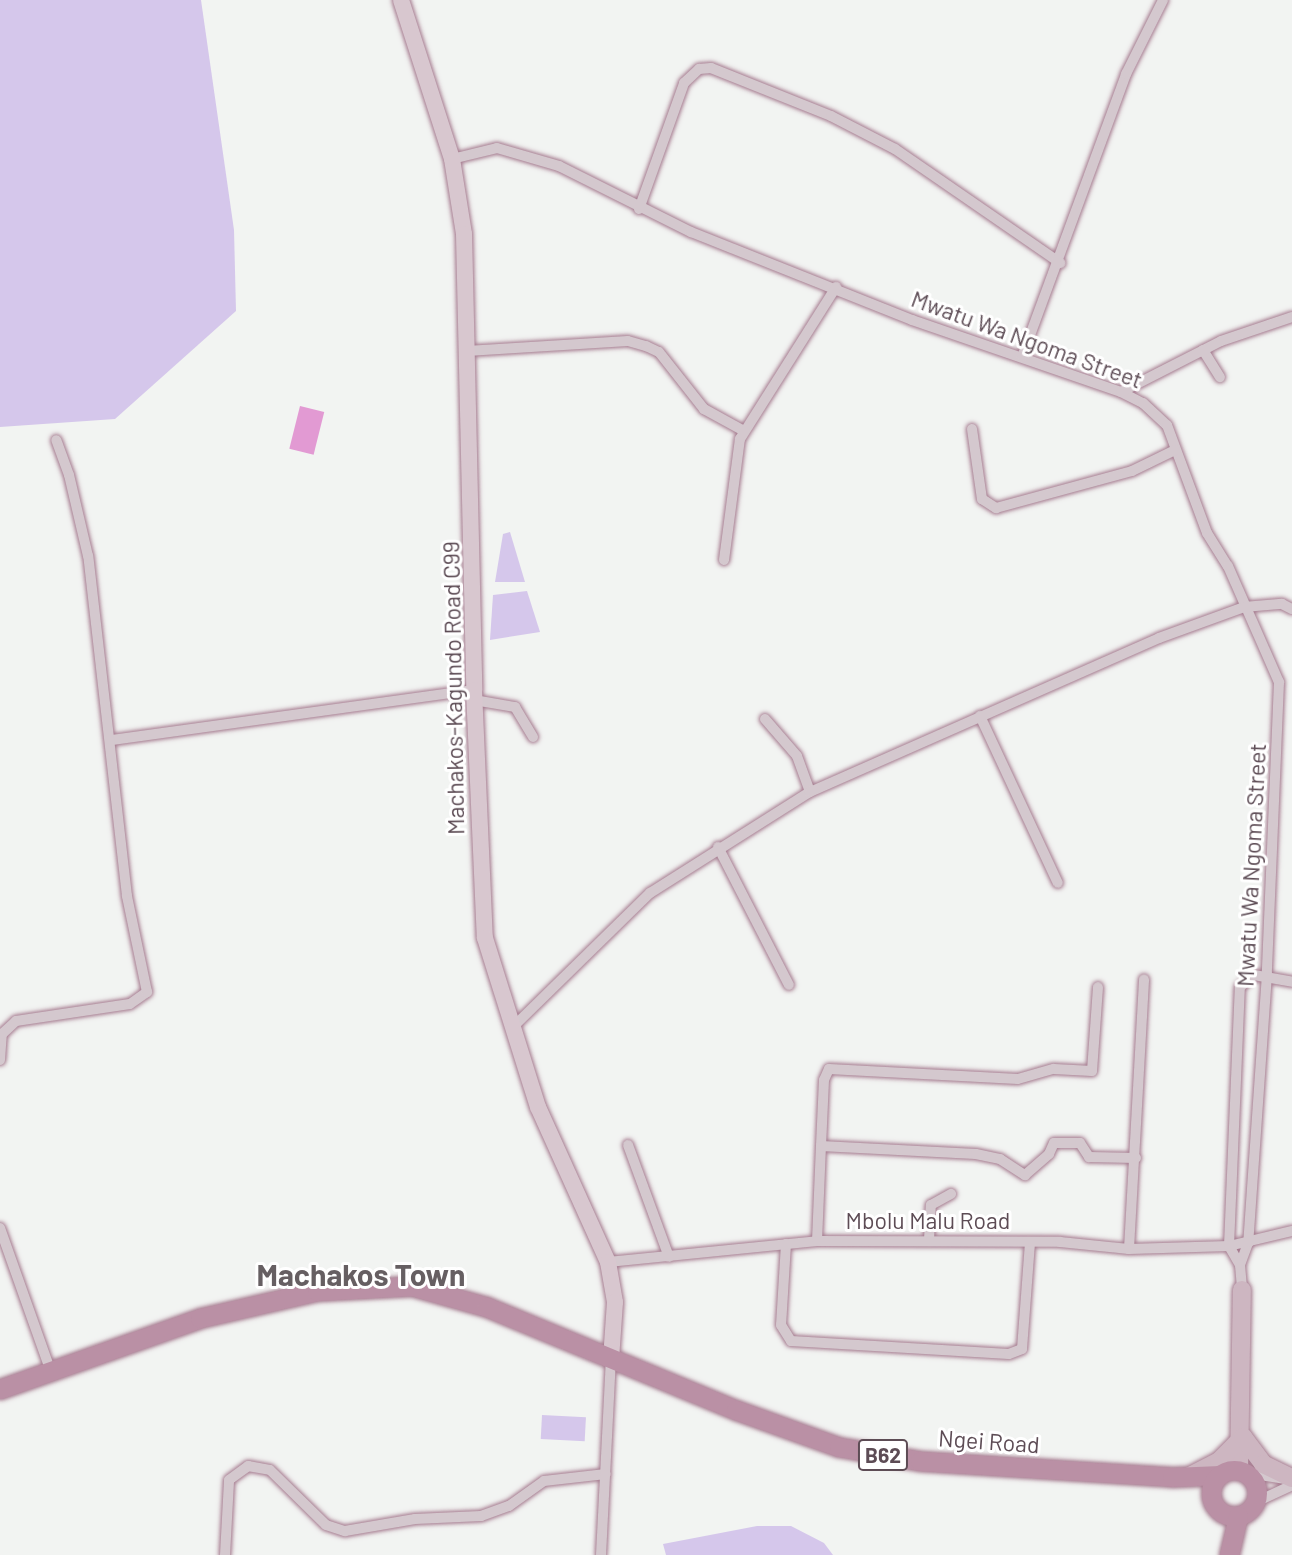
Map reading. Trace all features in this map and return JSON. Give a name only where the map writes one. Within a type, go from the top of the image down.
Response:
[{"type":"highway","name":"B62","points":[[0,1389],[50,1369],[200,1318],[317,1291],[384,1285],[429,1289],[458,1298],[611,1359]]},
{"type":"highway","name":"Ngei Road","points":[[611,1359],[839,1447],[920,1461],[1180,1477]]},
{"type":"highway","name":"B62","points":[[1180,1477],[1235,1473]]},
{"type":"highway","points":[[1225,1512],[1256,1502],[1257,1487],[1235,1473],[1211,1493],[1225,1512],[1229,1546]]},
{"type":"highway","points":[[1180,1477],[1225,1512]]},
{"type":"main road","name":"Machakos-Kagundo Road C99","points":[[401,0],[452,159],[464,234],[474,695],[485,938],[548,1133],[608,1262],[615,1302],[611,1359]]},
{"type":"main road","points":[[1235,1473],[1243,1437],[1242,1290]]},
{"type":"main road","points":[[1180,1477],[1219,1461],[1243,1437]]},
{"type":"main road","points":[[1243,1437],[1263,1464],[1292,1481]]},
{"type":"street","points":[[1022,357],[1126,74],[1163,0]]},
{"type":"street","points":[[639,209],[684,83],[699,69],[711,68],[831,116],[895,149],[1059,262]]},
{"type":"street","name":"Mwatu Wa Ngoma Street","points":[[452,159],[480,150],[519,151],[559,166],[639,209],[912,320],[1121,392],[1143,403],[1167,425],[1207,533],[1228,566],[1279,682],[1267,974],[1248,1243],[1240,1265]]},
{"type":"street","points":[[724,560],[744,431],[836,287]]},
{"type":"street","points":[[1121,392],[1203,350],[1292,317]]},
{"type":"street","points":[[467,351],[628,341],[646,346],[659,352],[704,410],[744,431]]},
{"type":"street","points":[[1203,350],[1220,377]]},
{"type":"street","points":[[972,429],[982,499],[996,508],[1132,471],[1175,450]]},
{"type":"street","points":[[0,1060],[2,1034],[16,1021],[130,1004],[146,994],[127,896],[113,740],[88,556],[69,475],[56,440]]},
{"type":"street","points":[[512,1028],[650,893],[718,847],[810,792],[1159,638],[1244,607],[1282,604],[1292,609]]},
{"type":"street","points":[[113,740],[474,695],[515,707],[533,737]]},
{"type":"street","points":[[980,716],[1058,883]]},
{"type":"street","points":[[765,719],[797,756],[810,792]]},
{"type":"street","points":[[718,847],[789,985]]},
{"type":"street","name":"Mwatu Wa Ngoma Street","points":[[1229,1246],[1240,987],[1254,975],[1267,974]]},
{"type":"street","points":[[1267,974],[1292,982]]},
{"type":"street","points":[[1129,1248],[1144,979]]},
{"type":"street","points":[[817,1241],[824,1080],[829,1069],[1018,1079],[1054,1069],[1092,1071],[1098,987]]},
{"type":"street","points":[[821,1146],[976,1154],[1000,1159],[1025,1175],[1054,1143],[1080,1143],[1089,1157],[1136,1158]]},
{"type":"street","points":[[628,1144],[669,1257]]},
{"type":"street","points":[[929,1240],[931,1205],[951,1194]]},
{"type":"street","points":[[0,1228],[50,1369]]},
{"type":"street","name":"Mbolu Malu Road","points":[[608,1262],[817,1241],[1030,1242],[1129,1248],[1229,1246],[1292,1231]]},
{"type":"street","points":[[786,1244],[781,1325],[791,1341],[1009,1354],[1023,1349],[1030,1242]]},
{"type":"street","points":[[1229,1246],[1240,1265],[1242,1290]]},
{"type":"street","points":[[601,1555],[611,1359]]},
{"type":"street","points":[[225,1555],[229,1480],[242,1467],[253,1465],[270,1470],[326,1525],[345,1531],[415,1519],[481,1516],[509,1506],[544,1481],[606,1474]]},
{"type":"street","points":[[1235,1473],[1292,1481]]},
{"type":"street","points":[[1256,1502],[1292,1481]]},
{"type":"shaded area","points":[[0,0],[201,0],[234,230],[236,311],[115,419],[0,427]]},
{"type":"shaded area","points":[[300,406],[324,412],[314,455],[289,449]]},
{"type":"shaded area","points":[[510,532],[525,582],[495,582],[503,534]]},
{"type":"shaded area","points":[[527,591],[540,632],[490,640],[493,595]]},
{"type":"shaded area","points":[[542,1415],[586,1417],[585,1441],[541,1439]]},
{"type":"shaded area","points":[[757,1526],[791,1526],[824,1543],[833,1555],[666,1555],[663,1544]]},
{"type":"district","name":"Machakos Town","points":[[361,1274]]}]
